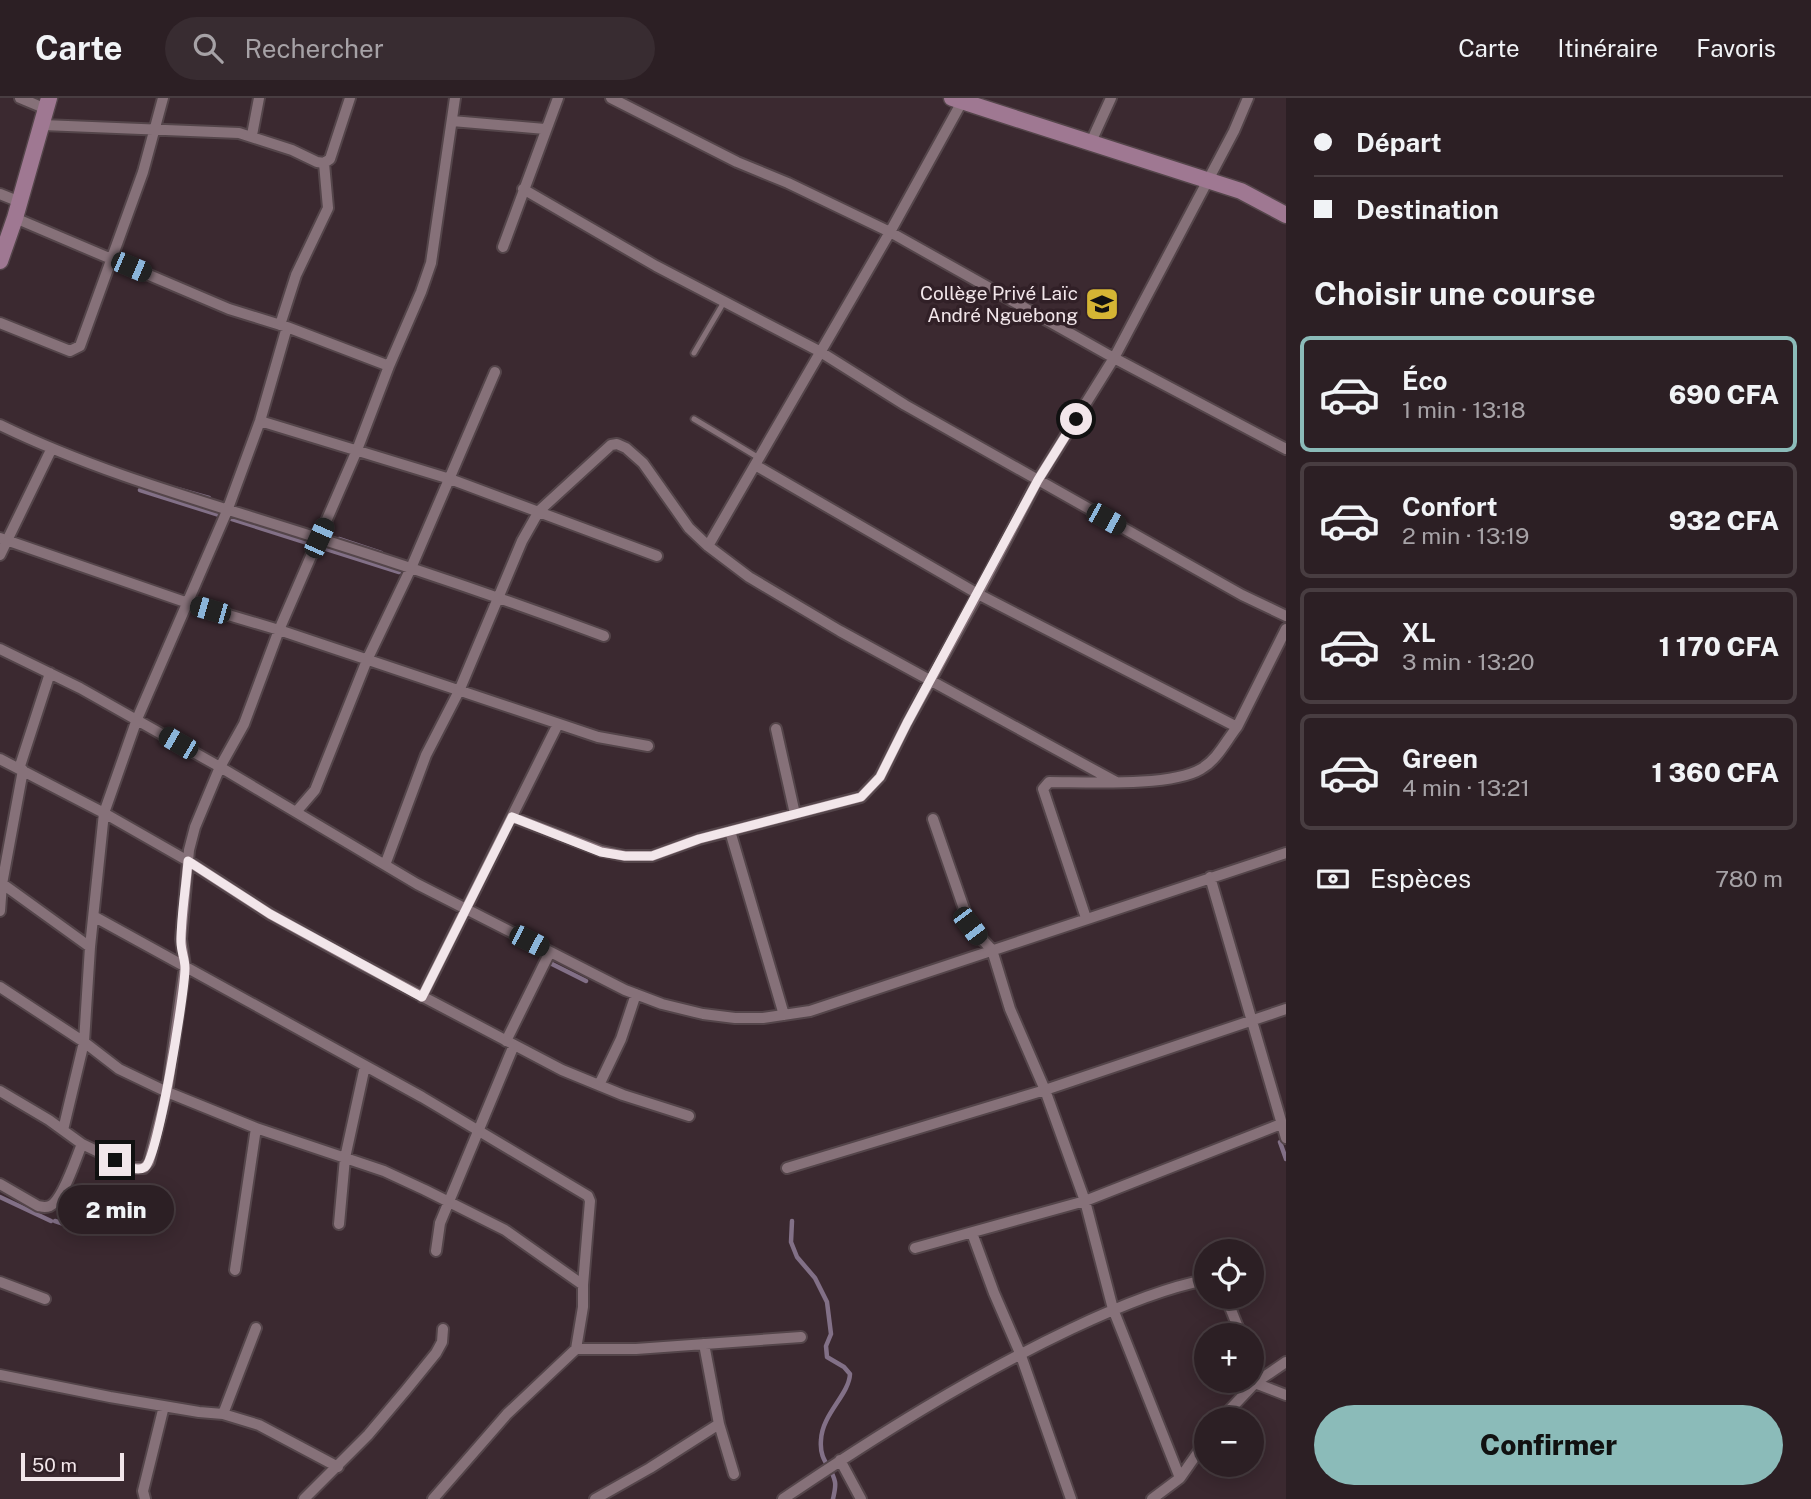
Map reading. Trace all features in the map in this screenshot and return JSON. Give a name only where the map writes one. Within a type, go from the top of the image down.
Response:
[{"type":"main road","points":[[959,99],[1241,191],[1286,215]]},
{"type":"main road","points":[[0,261],[46,111]]},
{"type":"street","points":[[20,98],[46,111],[156,130],[252,135],[324,163],[330,159],[350,98]]},
{"type":"street","points":[[0,323],[70,351],[80,346],[143,172],[163,98]]},
{"type":"street","points":[[252,135],[259,98]]},
{"type":"street","points":[[0,1091],[82,1144],[132,1168],[144,1168],[149,1162],[167,1091],[185,966],[181,939],[188,861],[195,827],[220,767],[244,724],[279,630],[413,314],[431,263],[455,98]]},
{"type":"street","points":[[503,247],[558,98]]},
{"type":"street","points":[[611,98],[725,156],[890,232],[1114,358],[1286,449]]},
{"type":"street","points":[[1091,142],[1111,98]]},
{"type":"street","points":[[512,817],[601,852],[625,856],[652,856],[730,831],[861,797],[872,788],[1038,480],[1114,358],[1248,98]]},
{"type":"street","points":[[708,546],[890,232],[959,99]]},
{"type":"street","points":[[452,121],[545,129]]},
{"type":"street","points":[[63,1130],[84,1042],[90,947],[104,813],[136,719],[227,511],[260,421],[296,275],[328,208],[324,163]]},
{"type":"street","points":[[523,189],[656,266],[819,351],[905,405],[1242,596],[1286,616]]},
{"type":"street","points":[[0,194],[20,202]]},
{"type":"street","points":[[15,218],[229,309],[283,326],[389,366]]},
{"type":"street","points":[[296,812],[315,790],[367,660],[411,568],[495,372]]},
{"type":"street","points":[[260,421],[450,479],[657,556]]},
{"type":"street","points":[[0,425],[51,450],[227,511],[411,568],[604,636]]},
{"type":"street","points":[[385,865],[426,755],[459,691],[523,541],[539,511],[593,461],[617,444],[643,463],[689,528],[749,577],[840,631],[1116,782]]},
{"type":"street","points":[[0,555],[3,539],[51,450]]},
{"type":"street","points":[[757,462],[978,594],[1237,727]]},
{"type":"street","points":[[3,539],[188,603],[279,630],[598,737],[648,746]]},
{"type":"street","points":[[1086,918],[1043,789],[1049,782],[1142,781],[1187,775],[1200,770],[1211,762],[1237,727],[1286,629]]},
{"type":"street","points":[[0,649],[136,719],[385,865],[465,908],[636,994],[662,1004],[704,1014],[749,1018],[810,1010],[1286,853]]},
{"type":"street","points":[[0,911],[1,883],[21,769],[50,673]]},
{"type":"street","points":[[422,997],[558,724]]},
{"type":"street","points":[[776,729],[795,814]]},
{"type":"street","points":[[0,759],[104,813],[188,861],[270,914],[562,1070],[690,1116]]},
{"type":"street","points":[[933,818],[970,926],[992,950],[1010,1009],[1045,1090],[1085,1202],[1113,1309],[1180,1478]]},
{"type":"street","points":[[730,831],[784,1014]]},
{"type":"street","points":[[1210,877],[1286,1138]]},
{"type":"street","points":[[1,883],[90,947]]},
{"type":"street","points":[[94,917],[365,1066],[588,1196],[583,1307],[576,1349],[507,1414],[433,1499]]},
{"type":"street","points":[[436,1251],[440,1223],[479,1132],[510,1043],[550,952]]},
{"type":"street","points":[[0,987],[84,1042],[119,1069],[256,1128],[384,1171],[505,1230],[583,1285]]},
{"type":"street","points":[[599,1085],[621,1039],[636,994]]},
{"type":"street","points":[[787,1168],[1045,1090],[1286,1009]]},
{"type":"street","points":[[339,1224],[345,1158],[365,1066]]},
{"type":"street","points":[[915,1248],[1085,1202],[1281,1124]]},
{"type":"street","points":[[234,1270],[256,1128]]},
{"type":"street","points":[[0,1185],[38,1206],[45,1208],[52,1205],[61,1192],[82,1144]]},
{"type":"street","points":[[972,1233],[1020,1353],[1071,1499]]},
{"type":"street","points":[[0,1283],[45,1299]]},
{"type":"street","points":[[783,1499],[880,1434],[1020,1353],[1113,1309],[1194,1284]]},
{"type":"street","points":[[223,1414],[256,1328]]},
{"type":"street","points":[[304,1499],[368,1435],[436,1353],[442,1342],[443,1329]]},
{"type":"street","points":[[576,1349],[636,1349],[801,1337]]},
{"type":"street","points":[[704,1344],[719,1424],[734,1475]]},
{"type":"street","points":[[1264,1377],[1286,1362]]},
{"type":"street","points":[[0,1375],[164,1406],[223,1414],[259,1425],[338,1466]]},
{"type":"street","points":[[1264,1386],[1286,1395]]},
{"type":"street","points":[[1232,1407],[1245,1393]]},
{"type":"street","points":[[145,1499],[143,1491],[164,1406]]},
{"type":"street","points":[[595,1499],[719,1424]]},
{"type":"street","points":[[1152,1499],[1180,1478],[1194,1458]]},
{"type":"street","points":[[841,1460],[861,1499]]},
{"type":"lane","points":[[694,354],[724,302]]},
{"type":"lane","points":[[694,419],[757,462]]},
{"type":"waterway","points":[[177,489],[209,498]]},
{"type":"waterway","points":[[140,490],[399,572]]},
{"type":"waterway","points":[[339,539],[381,553]]},
{"type":"waterway","points":[[546,961],[586,981]]},
{"type":"waterway","points":[[1280,1142],[1286,1159]]},
{"type":"waterway","points":[[0,1197],[51,1221]]},
{"type":"waterway","points":[[55,1221],[76,1228]]},
{"type":"waterway","points":[[792,1221],[791,1242],[797,1257],[815,1278],[827,1302],[831,1334],[826,1346],[827,1357],[850,1374],[849,1382],[822,1431],[822,1454],[835,1482],[833,1499]]},
{"type":"place","name":"Collège Privé Laïc André Nguebong","points":[[1102,304]]},
{"type":"route","points":[[115,1160],[139,1169],[149,1162],[167,1091],[185,966],[181,939],[188,861],[270,914],[422,997],[512,817],[601,852],[625,856],[652,856],[699,839],[861,797],[880,777],[1038,480],[1076,419]]}]
